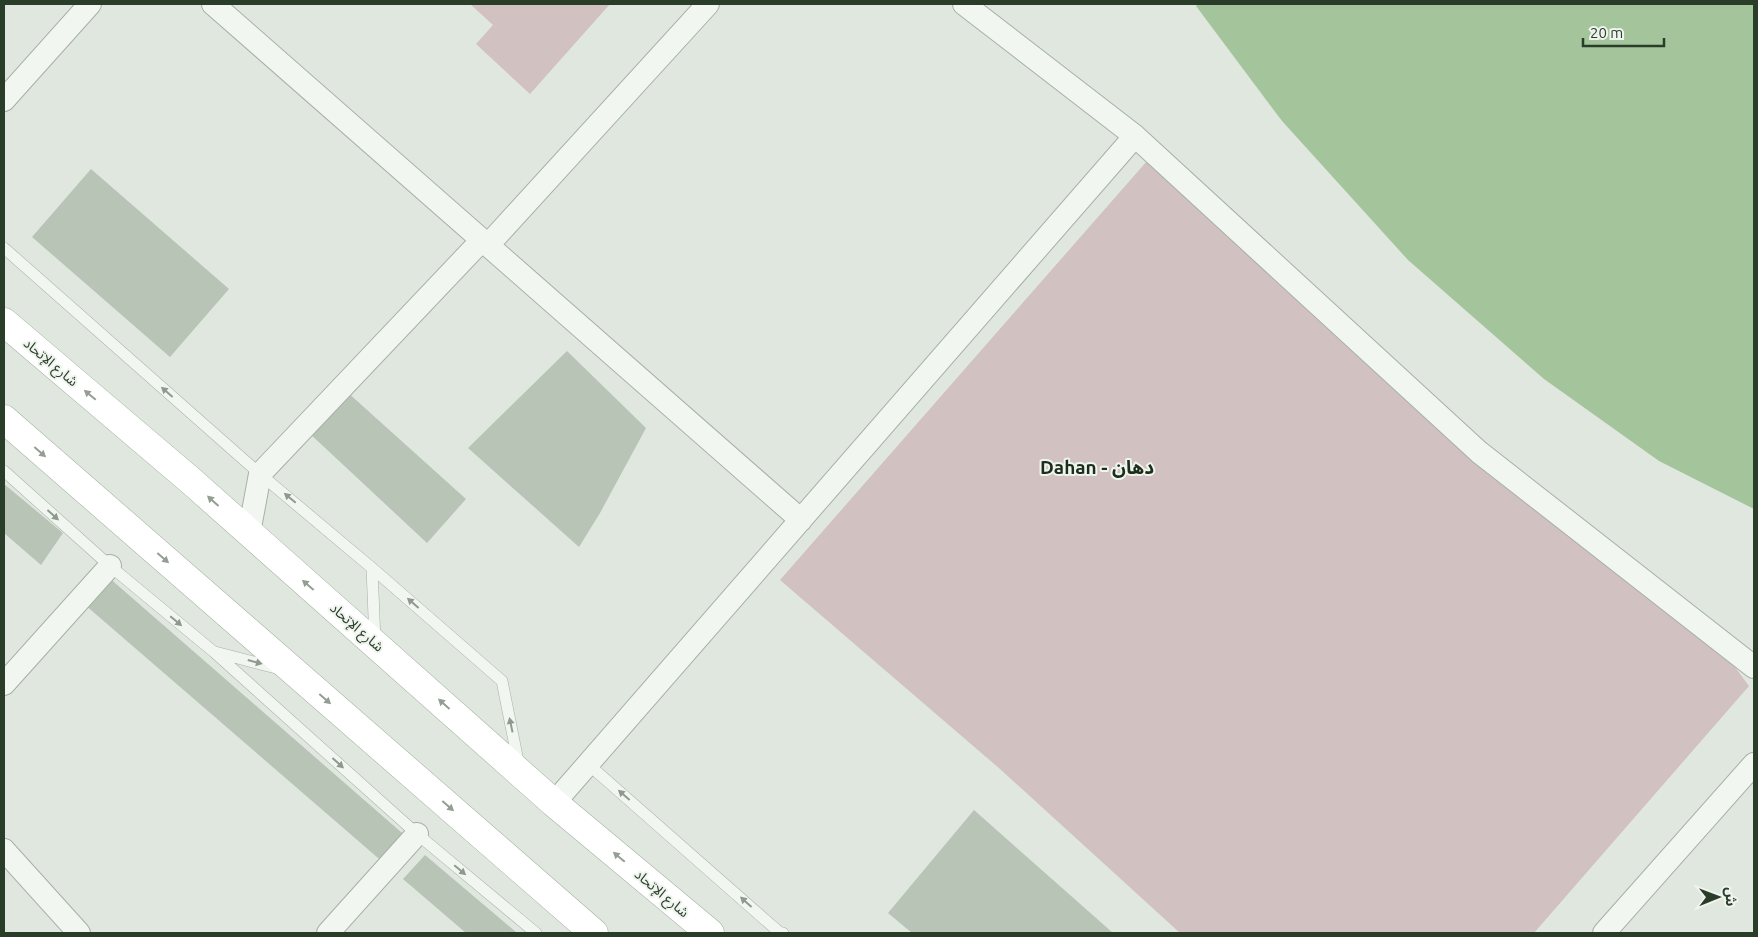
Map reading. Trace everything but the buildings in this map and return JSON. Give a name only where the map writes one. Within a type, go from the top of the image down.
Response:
[{"type":"main road","name":"شارع الإتحاد","points":[[4,322],[190,480],[249,534],[376,643],[554,803],[710,933]]},
{"type":"main road","points":[[4,420],[594,933]]},
{"type":"street","points":[[4,100],[90,4]]},
{"type":"street","points":[[213,4],[801,520]]},
{"type":"street","points":[[249,534],[260,474],[485,242],[708,4]]},
{"type":"street","points":[[964,4],[1135,136],[1479,452],[1754,667]]},
{"type":"street","points":[[554,803],[1135,136]]},
{"type":"street","points":[[4,684],[110,566]]},
{"type":"street","points":[[1604,933],[1754,764]]},
{"type":"street","points":[[328,933],[417,834]]},
{"type":"street","points":[[4,850],[79,933]]},
{"type":"lane","points":[[4,248],[260,474],[502,681],[521,773]]},
{"type":"lane","points":[[4,471],[110,566],[214,652],[417,834],[536,933]]},
{"type":"lane","points":[[372,568],[376,643]]},
{"type":"lane","points":[[214,652],[296,673]]},
{"type":"lane","points":[[588,764],[779,932],[783,933]]},
{"type":"shaded area","points":[[470,4],[610,4],[530,94],[476,44],[493,25]]},
{"type":"shaded area","points":[[1198,4],[1754,4],[1754,509],[1659,461],[1544,379],[1408,260],[1282,121],[1196,6]]},
{"type":"shaded area","points":[[1154,153],[1524,478],[1700,620],[1749,686],[1534,933],[1180,933],[1000,769],[780,580]]},
{"type":"district","name":"Dahan - دهان","points":[[1097,467]]}]
